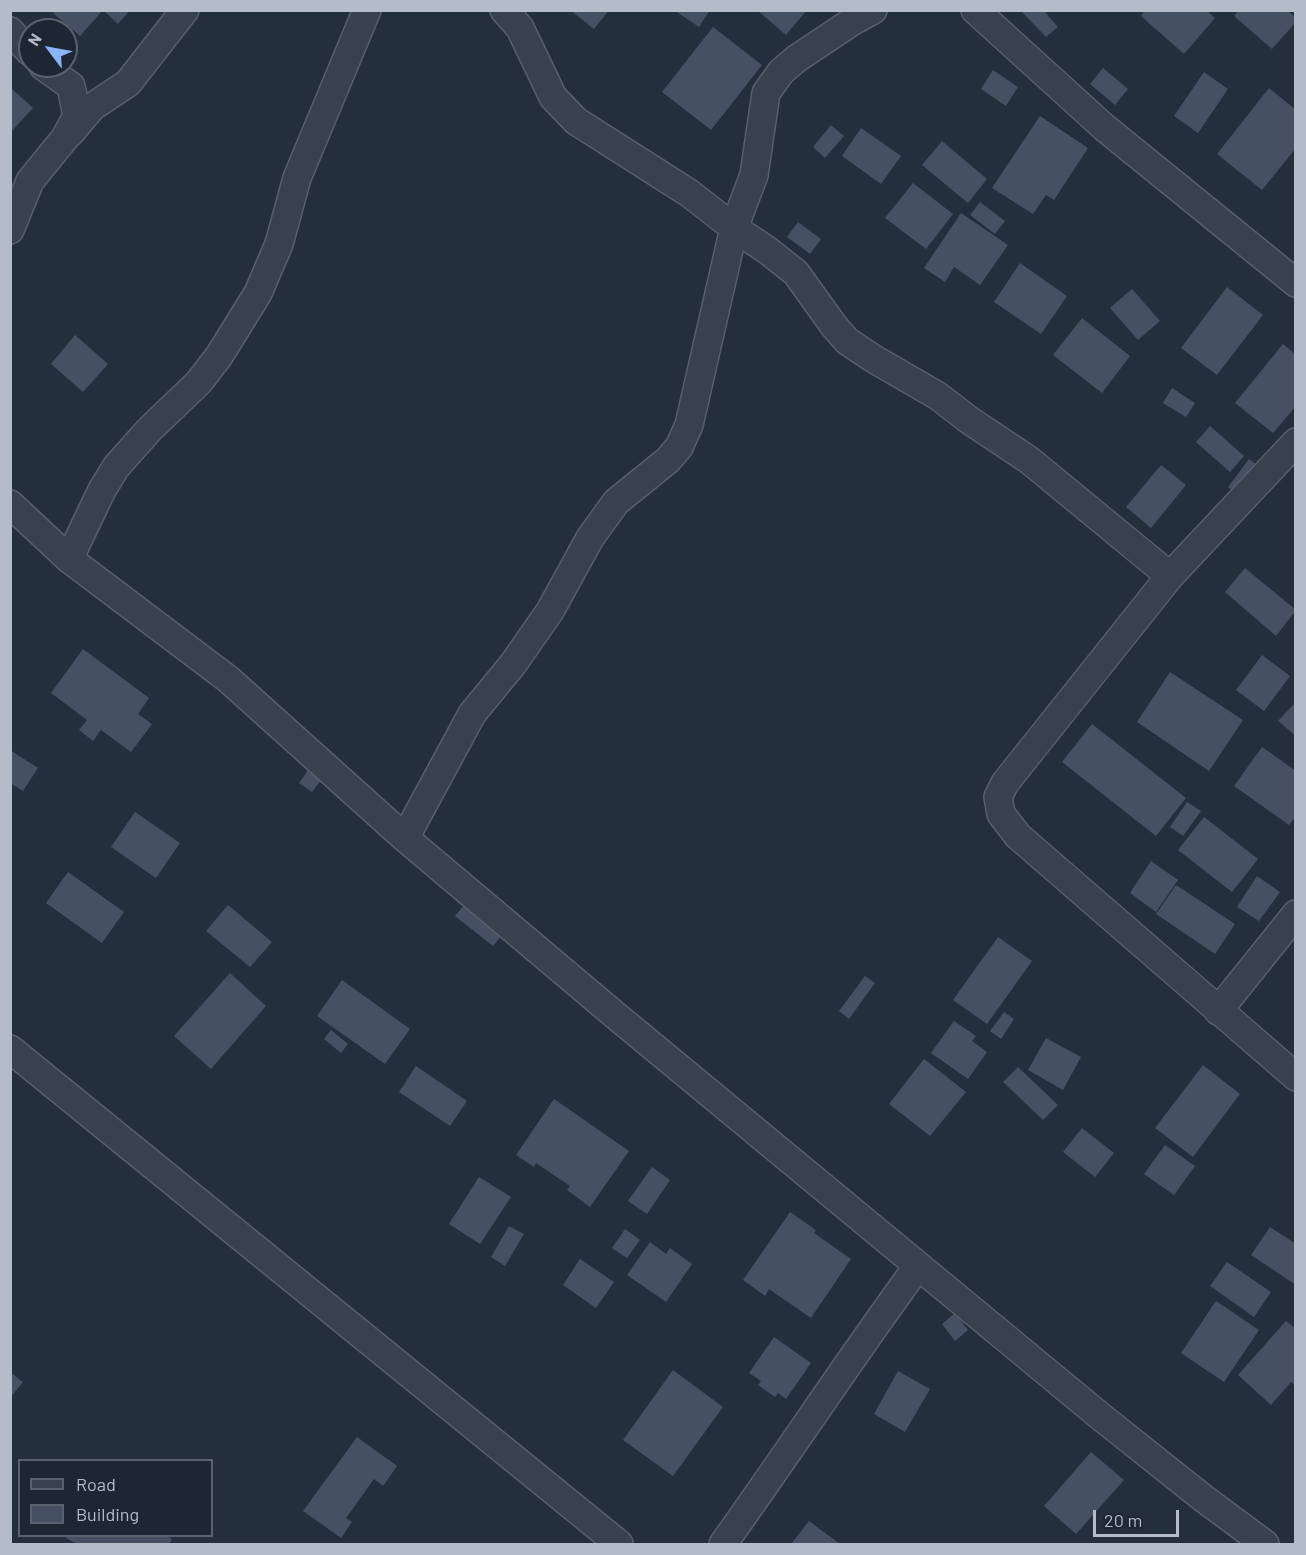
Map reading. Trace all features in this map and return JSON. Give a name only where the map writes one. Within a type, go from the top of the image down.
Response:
[{"type":"street","points":[[10,230],[30,181],[92,107],[128,83],[185,10]]},
{"type":"street","points":[[69,559],[102,490],[116,467],[149,430],[199,382],[219,356],[258,293],[279,244],[297,178],[367,10]]},
{"type":"street","points":[[504,10],[520,28],[553,97],[576,121],[689,193],[766,250],[796,273],[834,326],[847,340],[938,396],[1029,460],[1170,576]]},
{"type":"street","points":[[405,838],[472,714],[513,664],[550,611],[590,538],[616,502],[668,460],[679,447],[689,425],[734,228],[753,175],[766,93],[781,72],[796,59],[873,10]]},
{"type":"street","points":[[978,12],[1105,128],[1296,283]]},
{"type":"street","points":[[59,78],[71,86],[77,116],[65,138]]},
{"type":"street","points":[[1296,442],[1170,576],[1005,783],[998,797],[1001,814],[1018,836],[1296,1077]]},
{"type":"street","points":[[10,504],[69,559],[228,679],[405,838],[615,1016],[1184,1483],[1266,1545]]},
{"type":"street","points":[[1218,1011],[1296,914]]},
{"type":"street","points":[[10,1049],[620,1545]]},
{"type":"street","points":[[723,1545],[801,1436],[873,1327],[918,1266]]},
{"type":"building","points":[[55,10],[103,10],[80,36],[78,18],[59,18],[53,13]]},
{"type":"building","points":[[103,10],[130,10],[118,24]]},
{"type":"building","points":[[570,10],[609,10],[594,29]]},
{"type":"building","points":[[674,10],[710,10],[699,27]]},
{"type":"building","points":[[757,10],[807,10],[786,35]]},
{"type":"building","points":[[1020,10],[1043,10],[1058,27],[1046,37]]},
{"type":"building","points":[[1145,10],[1206,10],[1215,18],[1184,54],[1141,16]]},
{"type":"building","points":[[1239,10],[1287,10],[1296,18],[1296,22],[1272,49],[1234,16]]},
{"type":"building","points":[[713,27],[762,65],[711,130],[662,92]]},
{"type":"building","points":[[1103,68],[1128,89],[1115,105],[1090,84]]},
{"type":"building","points":[[993,70],[1018,87],[1006,106],[981,89]]},
{"type":"building","points":[[1204,72],[1228,89],[1198,133],[1174,116]]},
{"type":"building","points":[[10,87],[33,108],[10,133]]},
{"type":"building","points":[[1269,88],[1296,110],[1296,148],[1262,190],[1217,154]]},
{"type":"building","points":[[1040,116],[1088,148],[1054,200],[1046,195],[1033,214],[992,188]]},
{"type":"building","points":[[831,125],[844,136],[825,158],[813,147]]},
{"type":"building","points":[[861,128],[901,156],[881,184],[842,156]]},
{"type":"building","points":[[942,141],[987,179],[968,203],[922,165]]},
{"type":"building","points":[[913,183],[953,214],[926,249],[885,218]]},
{"type":"building","points":[[980,202],[1005,221],[995,234],[970,215]]},
{"type":"building","points":[[961,213],[1008,245],[980,285],[954,267],[945,282],[924,268]]},
{"type":"building","points":[[798,222],[821,239],[810,254],[787,237]]},
{"type":"building","points":[[1020,263],[1067,296],[1041,334],[994,302]]},
{"type":"building","points":[[1227,287],[1263,315],[1217,375],[1181,348]]},
{"type":"building","points":[[1132,289],[1160,321],[1138,340],[1110,308]]},
{"type":"building","points":[[1082,318],[1130,356],[1102,393],[1053,355]]},
{"type":"building","points":[[75,335],[108,364],[83,392],[51,364]]},
{"type":"building","points":[[1283,344],[1296,355],[1296,406],[1273,433],[1235,403]]},
{"type":"building","points":[[1172,388],[1195,403],[1186,417],[1163,403]]},
{"type":"building","points":[[1210,426],[1244,456],[1230,472],[1196,442]]},
{"type":"building","points":[[1249,459],[1260,467],[1240,496],[1228,487]]},
{"type":"building","points":[[1161,465],[1186,485],[1151,528],[1126,507]]},
{"type":"building","points":[[1245,568],[1296,610],[1276,636],[1225,592]]},
{"type":"building","points":[[83,649],[149,698],[138,714],[152,724],[131,752],[101,730],[93,741],[79,730],[87,720],[51,693]]},
{"type":"building","points":[[1262,655],[1290,676],[1264,711],[1236,690]]},
{"type":"building","points":[[1170,672],[1243,720],[1209,771],[1137,722]]},
{"type":"building","points":[[1296,702],[1296,736],[1278,721]]},
{"type":"building","points":[[1092,724],[1186,798],[1156,836],[1062,762]]},
{"type":"building","points":[[1262,747],[1296,771],[1296,816],[1289,825],[1234,786]]},
{"type":"building","points":[[10,750],[38,768],[23,791],[10,783]]},
{"type":"building","points":[[309,769],[322,779],[312,792],[299,783]]},
{"type":"building","points":[[1187,802],[1201,811],[1183,836],[1170,827]]},
{"type":"building","points":[[135,812],[180,843],[156,878],[111,847]]},
{"type":"building","points":[[1204,817],[1258,859],[1232,892],[1178,850]]},
{"type":"building","points":[[1151,861],[1178,880],[1156,912],[1130,893]]},
{"type":"building","points":[[68,872],[124,912],[102,943],[46,903]]},
{"type":"building","points":[[1257,876],[1280,892],[1259,921],[1237,907]]},
{"type":"building","points":[[1176,885],[1235,924],[1215,954],[1156,914]]},
{"type":"building","points":[[465,904],[503,934],[493,946],[455,916]]},
{"type":"building","points":[[228,905],[272,942],[250,967],[206,931]]},
{"type":"building","points":[[998,937],[1032,961],[987,1024],[953,1000]]},
{"type":"building","points":[[230,973],[266,1006],[211,1069],[174,1036]]},
{"type":"building","points":[[865,976],[875,983],[849,1019],[839,1011]]},
{"type":"building","points":[[342,980],[410,1029],[385,1064],[317,1016]]},
{"type":"building","points":[[1004,1012],[1014,1019],[1001,1039],[990,1031]]},
{"type":"building","points":[[954,1021],[976,1036],[972,1041],[987,1052],[968,1079],[931,1053]]},
{"type":"building","points":[[331,1030],[348,1044],[341,1053],[324,1039]]},
{"type":"building","points":[[1046,1038],[1081,1057],[1063,1090],[1028,1070]]},
{"type":"building","points":[[924,1059],[966,1092],[930,1136],[889,1104]]},
{"type":"building","points":[[1203,1065],[1240,1094],[1193,1157],[1155,1128]]},
{"type":"building","points":[[416,1066],[467,1101],[450,1126],[399,1092]]},
{"type":"building","points":[[1018,1067],[1058,1105],[1043,1120],[1003,1082]]},
{"type":"building","points":[[554,1099],[629,1151],[590,1207],[567,1190],[570,1186],[536,1163],[534,1167],[516,1155]]},
{"type":"building","points":[[1082,1128],[1114,1153],[1095,1177],[1063,1152]]},
{"type":"building","points":[[1165,1145],[1195,1166],[1174,1195],[1144,1174]]},
{"type":"building","points":[[652,1167],[670,1180],[647,1214],[628,1201]]},
{"type":"building","points":[[479,1177],[511,1197],[480,1244],[449,1224]]},
{"type":"building","points":[[790,1212],[816,1230],[814,1233],[851,1259],[811,1318],[769,1289],[765,1296],[743,1280]]},
{"type":"building","points":[[509,1226],[524,1234],[505,1266],[491,1257]]},
{"type":"building","points":[[1270,1227],[1296,1244],[1296,1285],[1251,1255]]},
{"type":"building","points":[[625,1229],[640,1240],[627,1258],[612,1248]]},
{"type":"building","points":[[650,1242],[666,1254],[670,1248],[692,1264],[666,1302],[627,1275]]},
{"type":"building","points":[[580,1259],[614,1282],[596,1308],[563,1285]]},
{"type":"building","points":[[1227,1262],[1271,1292],[1254,1317],[1210,1286]]},
{"type":"building","points":[[1216,1301],[1259,1330],[1224,1382],[1181,1353]]},
{"type":"building","points":[[955,1313],[968,1330],[955,1341],[942,1324]]},
{"type":"building","points":[[1286,1321],[1296,1329],[1296,1386],[1291,1382],[1271,1405],[1238,1375]]},
{"type":"building","points":[[774,1337],[811,1363],[786,1399],[778,1393],[775,1397],[758,1385],[761,1381],[749,1373]]},
{"type":"building","points":[[673,1370],[723,1407],[673,1476],[623,1440]]},
{"type":"building","points":[[898,1371],[930,1389],[905,1432],[874,1414]]},
{"type":"building","points":[[10,1372],[23,1382],[10,1398]]},
{"type":"building","points":[[357,1437],[397,1466],[383,1486],[374,1479],[346,1518],[352,1522],[341,1538],[303,1511]]},
{"type":"building","points":[[1091,1452],[1124,1480],[1076,1534],[1044,1506]]},
{"type":"building","points":[[809,1521],[840,1544],[791,1544]]},
{"type":"building","points":[[169,1537],[172,1539],[169,1544],[77,1544],[66,1538]]}]
